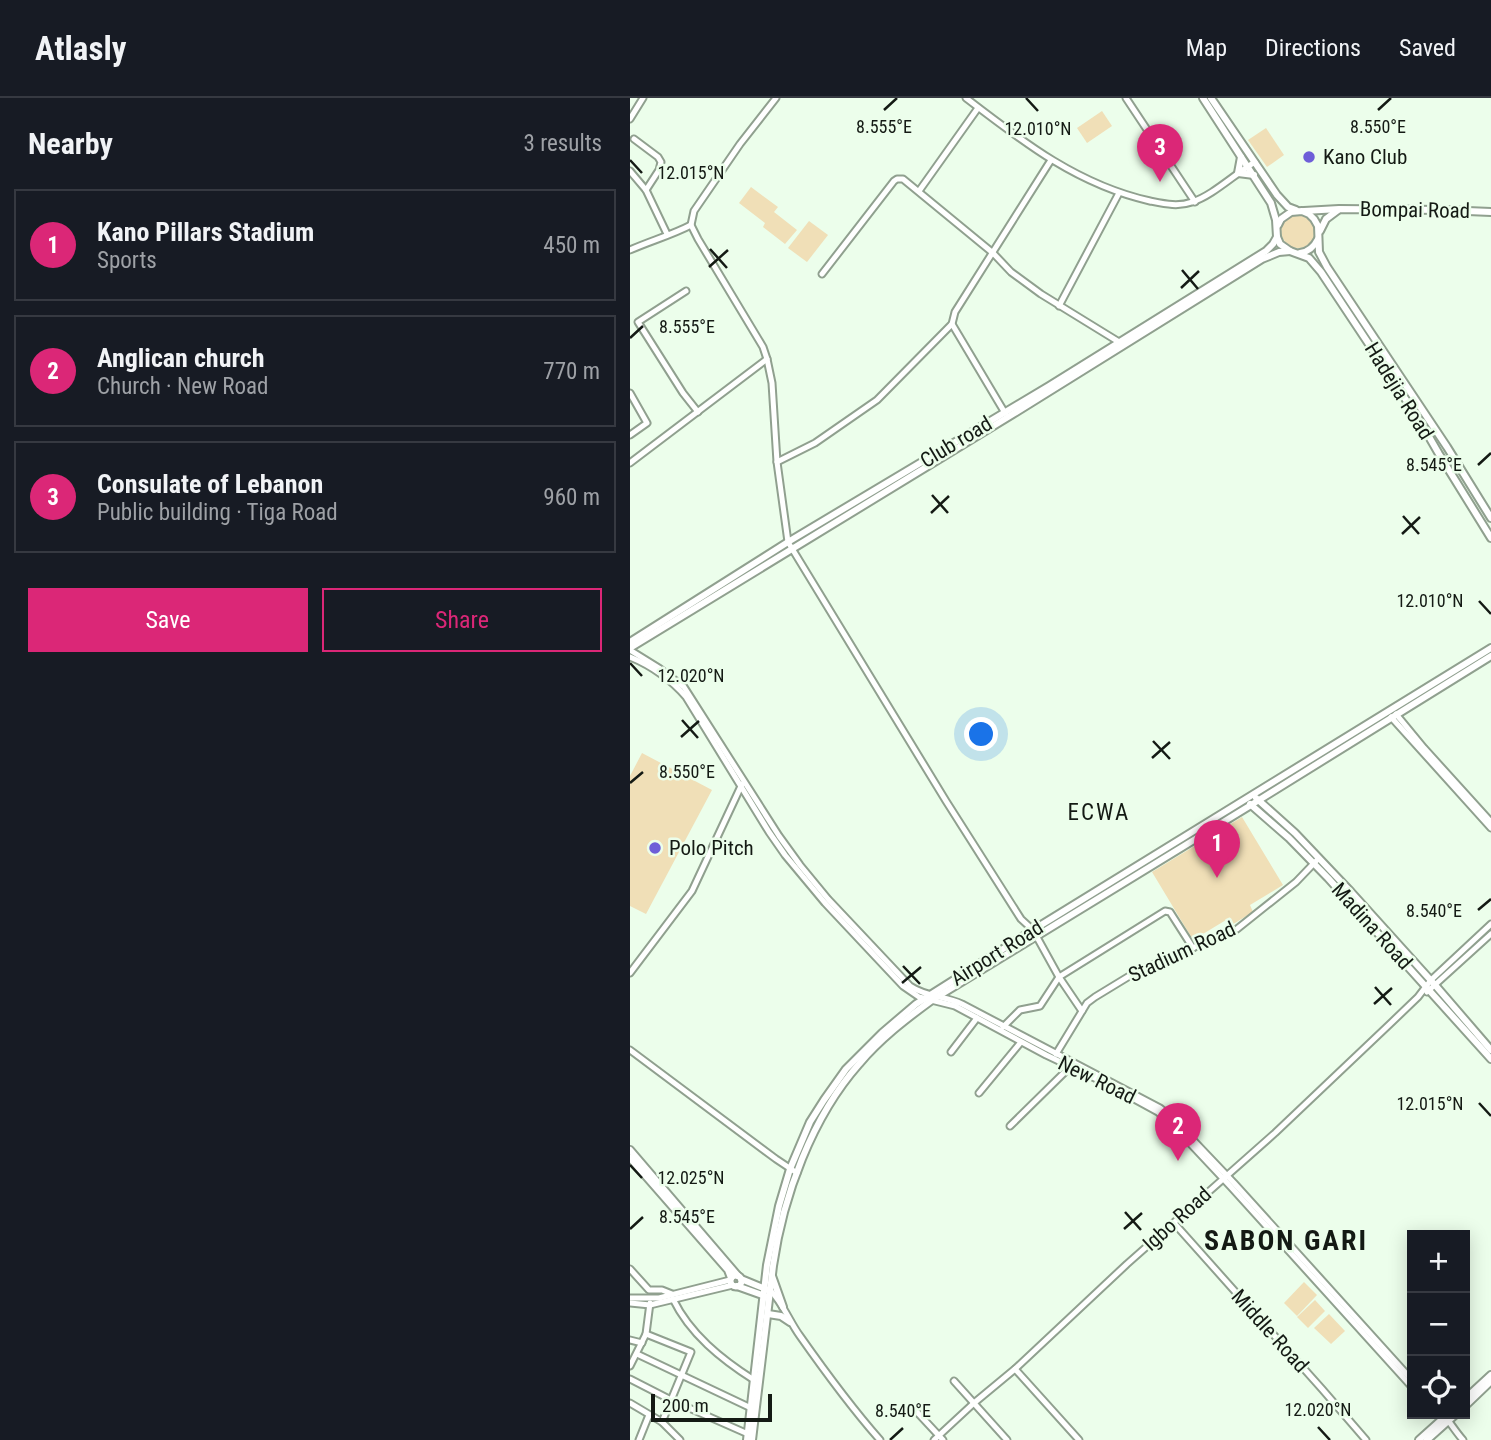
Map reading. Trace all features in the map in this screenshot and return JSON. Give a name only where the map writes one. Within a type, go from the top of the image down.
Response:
[{"type":"main road","points":[[1203,98],[1271,202],[1280,244],[1293,252]]},
{"type":"main road","points":[[1212,98],[1282,202],[1288,207],[1309,214],[1318,226],[1319,235]]},
{"type":"main road","points":[[1241,156],[1238,173],[1254,175]]},
{"type":"main road","points":[[630,649],[1216,285],[1279,252],[1308,251],[1313,247],[1326,219],[1339,209]]},
{"type":"main road","name":"Bompai Road","points":[[1299,211],[1339,209],[1491,212]]},
{"type":"main road","points":[[1277,233],[1281,219],[1286,214],[1299,211]]},
{"type":"main road","name":"Club road","points":[[630,642],[788,542],[1009,412],[1119,342],[1216,285],[1265,251],[1273,244],[1277,233]]},
{"type":"main road","name":"Hadejia Road","points":[[1319,235],[1319,252],[1327,267],[1428,427],[1491,538]]},
{"type":"main road","name":"Hadejia Road","points":[[1293,252],[1308,258],[1321,272],[1491,517]]},
{"type":"main road","points":[[1428,427],[1491,524]]},
{"type":"main road","points":[[1438,443],[1491,532]]},
{"type":"main road","name":"Airport Road","points":[[749,1438],[754,1380],[767,1293],[794,1171],[810,1122],[827,1102],[846,1069],[861,1053],[902,1015],[1248,803],[1491,648]]},
{"type":"main road","name":"Airport Road","points":[[1256,798],[1491,656]]},
{"type":"main road","name":"Madina Road","points":[[1256,798],[1295,833],[1317,861],[1491,1050]]},
{"type":"main road","name":"Madina Road","points":[[1248,803],[1317,861]]},
{"type":"main road","name":"Madina Road","points":[[1430,985],[1491,1059]]},
{"type":"main road","points":[[630,1150],[735,1281],[767,1293]]},
{"type":"main road","points":[[630,1158],[735,1281]]},
{"type":"main road","name":"Airport Road","points":[[749,1438],[768,1314],[767,1265],[779,1206],[794,1171]]},
{"type":"main road","points":[[772,1276],[785,1311]]},
{"type":"main road","points":[[768,1314],[781,1316],[790,1322]]},
{"type":"main road","points":[[1470,1394],[1491,1375]]},
{"type":"main road","points":[[1470,1401],[1491,1381]]},
{"type":"main road","points":[[1419,1440],[1445,1419]]},
{"type":"main road","points":[[1427,1440],[1445,1419]]},
{"type":"street","points":[[630,119],[643,98]]},
{"type":"street","points":[[776,98],[701,200],[694,211],[691,225],[763,347],[767,359],[772,383],[777,462],[788,542],[946,801],[1021,919],[1034,933],[1082,1011]]},
{"type":"street","points":[[965,98],[1051,160],[1080,176],[1119,193],[1167,204],[1178,205],[1195,201],[1255,162]]},
{"type":"street","points":[[1126,98],[1195,201]]},
{"type":"street","points":[[919,191],[978,108]]},
{"type":"street","points":[[634,139],[661,162],[646,190]]},
{"type":"street","points":[[777,462],[815,443],[877,400],[952,324],[956,312],[1051,160]]},
{"type":"street","points":[[630,171],[646,190],[667,234]]},
{"type":"street","points":[[822,274],[894,181],[903,179],[993,253],[1011,272],[1059,306],[1119,342]]},
{"type":"street","points":[[1059,306],[1119,193]]},
{"type":"street","points":[[630,250],[691,225]]},
{"type":"street","points":[[630,328],[686,291]]},
{"type":"street","points":[[638,322],[698,412]]},
{"type":"street","points":[[952,324],[1009,412]]},
{"type":"street","points":[[630,463],[767,359]]},
{"type":"street","points":[[630,393],[647,423],[630,435]]},
{"type":"street","points":[[630,649],[680,686],[779,836],[828,899],[911,986],[931,997]]},
{"type":"street","points":[[630,657],[680,686]]},
{"type":"street","points":[[1394,716],[1491,822]]},
{"type":"street","points":[[1394,716],[1491,828]]},
{"type":"street","points":[[630,973],[699,880],[743,784]]},
{"type":"street","name":"Stadium Road","points":[[1056,1055],[1087,1003],[1095,997],[1129,976],[1237,929],[1296,882],[1317,861]]},
{"type":"street","points":[[1002,1029],[1020,1010],[1040,1006],[1059,977],[1165,911],[1170,912],[1193,948]]},
{"type":"street","name":"Igbo Road","points":[[939,1439],[974,1403],[1275,1133],[1491,924]]},
{"type":"street","name":"Igbo Road","points":[[1430,985],[1491,933]]},
{"type":"street","name":"New Road","points":[[931,997],[1002,1029],[1070,1066],[1116,1087]]},
{"type":"street","name":"New Road","points":[[931,997],[956,1001],[1021,1042],[1056,1055],[1159,1110],[1225,1177],[1407,1375]]},
{"type":"street","points":[[951,1052],[977,1018]]},
{"type":"street","points":[[979,1093],[1021,1042]]},
{"type":"street","points":[[630,1050],[794,1171]]},
{"type":"street","points":[[1010,1126],[1070,1066]]},
{"type":"street","name":"New Road","points":[[1225,1177],[1407,1381]]},
{"type":"street","name":"Middle Road","points":[[1174,1223],[1366,1440]]},
{"type":"street","points":[[630,1269],[649,1290],[662,1290],[673,1296],[681,1316],[704,1342],[754,1380]]},
{"type":"street","points":[[630,1301],[651,1301],[735,1281]]},
{"type":"street","points":[[767,1293],[785,1311],[846,1401],[880,1440]]},
{"type":"street","points":[[630,1366],[646,1334],[651,1301]]},
{"type":"street","points":[[646,1334],[691,1352],[662,1422]]},
{"type":"street","points":[[630,1340],[642,1343]]},
{"type":"street","points":[[637,1354],[751,1408]]},
{"type":"street","points":[[1015,1369],[1079,1440]]},
{"type":"street","points":[[630,1379],[749,1438]]},
{"type":"street","points":[[954,1381],[1007,1440]]},
{"type":"street","points":[[630,1403],[662,1422],[680,1440]]},
{"type":"street","points":[[916,1411],[939,1439]]},
{"type":"street","points":[[639,1440],[649,1415]]},
{"type":"street","points":[[1445,1419],[1462,1440]]},
{"type":"shaded area","points":[[1102,111],[1112,126],[1087,143],[1077,128]]},
{"type":"shaded area","points":[[1266,128],[1284,155],[1267,167],[1248,140]]},
{"type":"shaded area","points":[[751,187],[778,207],[774,212],[797,230],[785,244],[763,227],[765,223],[739,203]]},
{"type":"shaded area","points":[[1298,214],[1310,219],[1315,231],[1310,243],[1298,248],[1286,243],[1281,231],[1286,219]]},
{"type":"shaded area","points":[[809,221],[828,235],[807,262],[788,248]]},
{"type":"shaded area","name":"Polo Pitch","points":[[642,753],[712,790],[646,914],[630,906],[630,776]]},
{"type":"shaded area","points":[[1242,817],[1283,885],[1250,905],[1253,912],[1230,926],[1226,920],[1193,940],[1152,872]]},
{"type":"shaded area","points":[[1304,1282],[1317,1295],[1297,1316],[1284,1303]]},
{"type":"shaded area","points":[[1315,1300],[1325,1311],[1308,1328],[1297,1317]]},
{"type":"shaded area","points":[[1329,1314],[1345,1331],[1331,1344],[1314,1328]]},
{"type":"place","name":"Kano Club","points":[[1309,157]]},
{"type":"place","name":"Consulate of Lebanon","points":[[1160,182]]},
{"type":"place","name":"Polo Pitch","points":[[655,848]]},
{"type":"place","name":"Kano Pillars Stadium","points":[[1217,878]]},
{"type":"place","name":"Anglican church","points":[[1178,1161]]},
{"type":"district","name":"ECWA","points":[[1099,812]]},
{"type":"district","name":"SABON GARI","points":[[1286,1240]]}]
